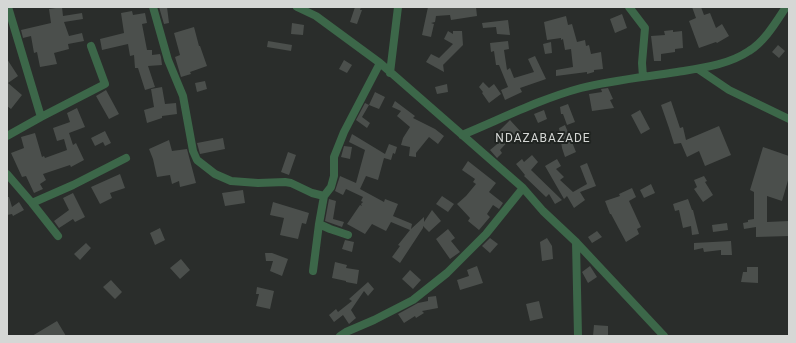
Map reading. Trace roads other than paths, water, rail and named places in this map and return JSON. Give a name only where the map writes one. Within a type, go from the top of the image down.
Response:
[{"type":"street","points":[[8,7],[42,117]]},
{"type":"street","points":[[152,7],[168,60],[183,96],[193,151],[197,160],[215,174],[231,181],[258,183],[285,182],[291,183],[312,194],[324,196]]},
{"type":"street","points":[[297,7],[316,16],[380,64],[462,134],[522,188],[543,212],[576,242],[664,336]]},
{"type":"street","points":[[390,73],[398,7]]},
{"type":"street","points":[[629,7],[645,28],[642,63],[643,77]]},
{"type":"street","points":[[462,134],[553,97],[581,88],[698,69],[733,60],[751,50],[769,31],[786,7]]},
{"type":"street","points":[[7,136],[105,84],[91,46]]},
{"type":"street","points":[[314,271],[319,224],[324,196],[331,187],[334,176],[334,157],[350,121],[380,64]]},
{"type":"street","points":[[698,69],[729,90],[789,119]]},
{"type":"street","points":[[32,202],[73,185],[126,158]]},
{"type":"street","points":[[7,174],[32,202],[58,236]]},
{"type":"street","points":[[340,336],[413,300],[447,274],[486,234],[522,188]]},
{"type":"street","points":[[319,224],[348,235]]},
{"type":"street","points":[[576,242],[578,336]]},
{"type":"district","name":"NDAZABAZADE","points":[[543,139]]}]
